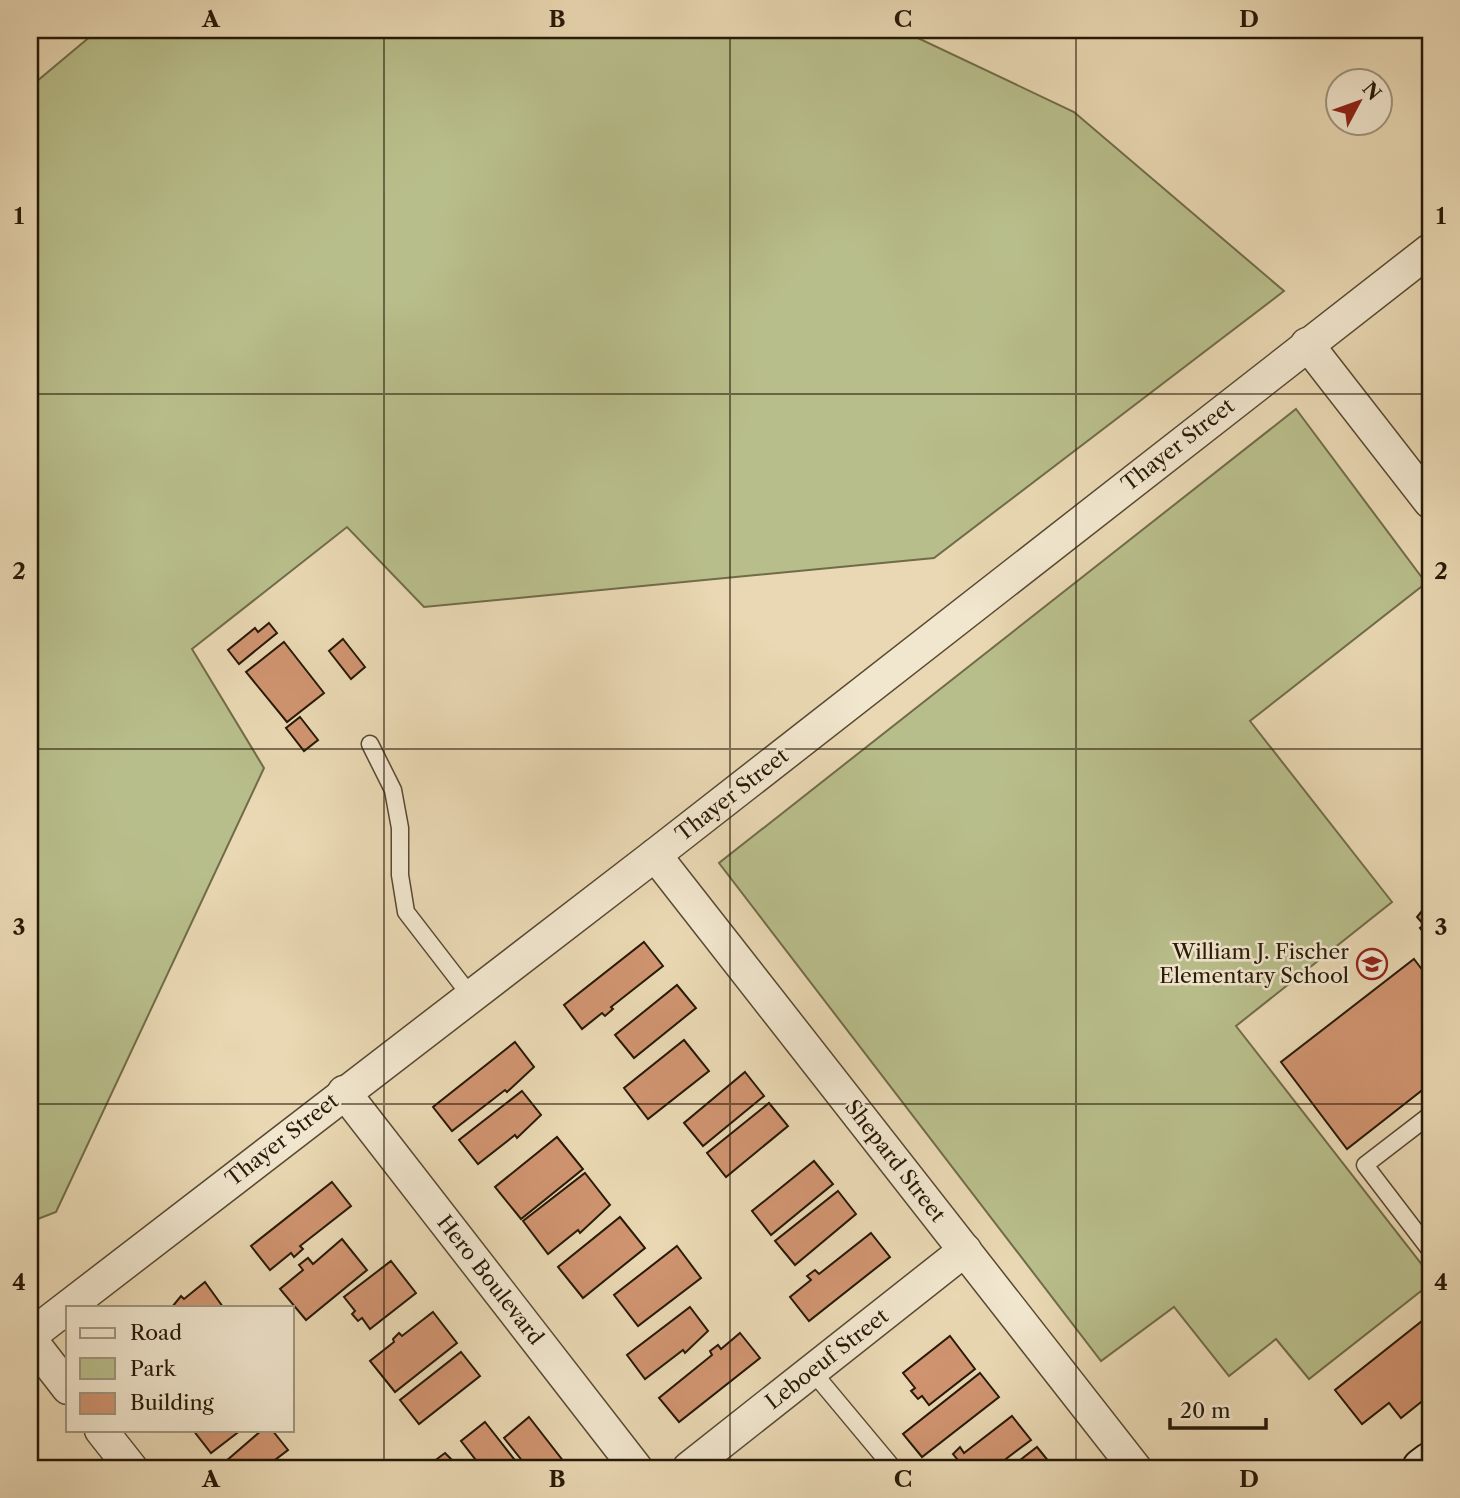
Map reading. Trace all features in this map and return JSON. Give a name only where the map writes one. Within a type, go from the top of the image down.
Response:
[{"type":"street","name":"Thayer Street","points":[[70,1306],[344,1092],[655,855],[1430,250]]},
{"type":"street","points":[[1307,344],[1430,502]]},
{"type":"street","name":"Shepard Street","points":[[655,855],[1135,1468]]},
{"type":"street","name":"Hero Boulevard","points":[[344,1092],[636,1468]]},
{"type":"street","name":"Leboeuf Street","points":[[689,1468],[965,1250]]},
{"type":"street","name":"Thayer Street","points":[[30,1337],[66,1309]]},
{"type":"street","points":[[30,1337],[66,1385]]},
{"type":"street","points":[[103,1432],[131,1468]]},
{"type":"street","points":[[1422,1468],[1430,1462]]},
{"type":"lane","points":[[370,744],[393,790],[400,828],[400,876],[406,912],[470,995]]},
{"type":"lane","points":[[1430,1115],[1365,1165],[1430,1250]]},
{"type":"lane","points":[[812,1371],[893,1468]]},
{"type":"green space","points":[[98,30],[901,30],[1074,112],[1284,291],[934,558],[424,607],[347,527],[192,649],[264,768],[56,1212],[30,1222],[30,87]]},
{"type":"green space","points":[[1296,409],[1426,583],[1250,721],[1392,902],[1236,1026],[1430,1275],[1430,1284],[1309,1379],[1276,1339],[1229,1376],[1174,1307],[1101,1361],[719,863]]},
{"type":"building","points":[[269,623],[277,633],[239,664],[228,650],[255,628],[258,632]]},
{"type":"building","points":[[343,639],[365,667],[351,679],[329,651]]},
{"type":"building","points":[[284,642],[324,693],[287,722],[246,672]]},
{"type":"building","points":[[300,717],[318,740],[304,751],[286,728]]},
{"type":"building","points":[[1430,901],[1430,941],[1420,928],[1424,925],[1417,917]]},
{"type":"building","points":[[644,942],[663,966],[611,1007],[613,1009],[605,1016],[602,1013],[582,1029],[564,1005]]},
{"type":"building","points":[[1414,959],[1430,980],[1430,1084],[1347,1149],[1281,1062]]},
{"type":"building","points":[[677,985],[696,1008],[634,1058],[615,1035]]},
{"type":"building","points":[[684,1040],[709,1071],[648,1119],[624,1088]]},
{"type":"building","points":[[515,1042],[534,1067],[507,1092],[505,1090],[452,1131],[433,1107]]},
{"type":"building","points":[[745,1072],[764,1096],[703,1146],[684,1123]]},
{"type":"building","points":[[522,1091],[541,1115],[517,1138],[515,1135],[478,1164],[459,1140]]},
{"type":"building","points":[[769,1103],[788,1126],[726,1177],[707,1153]]},
{"type":"building","points":[[557,1137],[583,1169],[521,1219],[495,1187]]},
{"type":"building","points":[[814,1161],[833,1184],[771,1235],[752,1211]]},
{"type":"building","points":[[585,1173],[610,1205],[580,1233],[578,1230],[548,1254],[523,1221]]},
{"type":"building","points":[[332,1182],[351,1206],[300,1246],[303,1249],[294,1257],[291,1253],[270,1270],[251,1246]]},
{"type":"building","points":[[838,1191],[856,1214],[795,1265],[775,1241]]},
{"type":"building","points":[[620,1217],[645,1248],[583,1298],[558,1267]]},
{"type":"building","points":[[871,1233],[890,1257],[809,1321],[790,1297],[811,1280],[807,1276],[815,1270],[819,1274]]},
{"type":"building","points":[[342,1239],[367,1270],[306,1320],[280,1289],[303,1270],[299,1265],[308,1258],[313,1264]]},
{"type":"building","points":[[677,1246],[701,1278],[638,1326],[614,1295]]},
{"type":"building","points":[[391,1261],[416,1293],[370,1329],[362,1318],[358,1321],[352,1314],[355,1311],[344,1297]]},
{"type":"building","points":[[205,1282],[222,1306],[173,1306],[181,1296],[184,1299]]},
{"type":"building","points":[[690,1307],[708,1331],[685,1353],[683,1350],[645,1379],[627,1355]]},
{"type":"building","points":[[433,1312],[457,1343],[395,1392],[370,1361],[394,1342],[393,1339],[399,1333],[402,1336]]},
{"type":"building","points":[[1422,1321],[1430,1332],[1430,1371],[1424,1376],[1430,1395],[1401,1418],[1389,1403],[1362,1424],[1335,1390]]},
{"type":"building","points":[[740,1333],[760,1358],[679,1422],[659,1398],[712,1355],[710,1351],[718,1345],[721,1349]]},
{"type":"building","points":[[950,1336],[975,1369],[929,1405],[922,1396],[918,1399],[911,1391],[915,1388],[903,1373]]},
{"type":"building","points":[[461,1352],[480,1376],[419,1424],[400,1400]]},
{"type":"building","points":[[980,1373],[999,1397],[922,1457],[903,1434]]},
{"type":"building","points":[[1012,1416],[1031,1440],[994,1468],[944,1468],[957,1459],[953,1454],[960,1447],[964,1453]]},
{"type":"building","points":[[529,1417],[566,1468],[528,1468],[504,1438]]},
{"type":"building","points":[[485,1422],[521,1468],[477,1468],[472,1462],[475,1459],[461,1441]]},
{"type":"building","points":[[195,1432],[238,1432],[211,1453]]},
{"type":"building","points":[[260,1432],[274,1432],[288,1450],[271,1463],[275,1468],[218,1468]]},
{"type":"building","points":[[1037,1447],[1054,1468],[1010,1468]]},
{"type":"building","points":[[445,1453],[460,1468],[425,1468]]},
{"type":"place","name":"William J. Fischer Elementary School","points":[[1372,964]]}]
